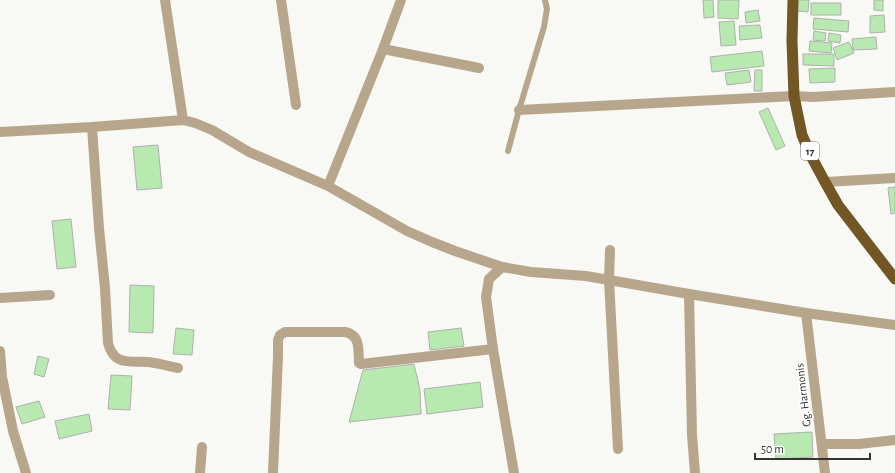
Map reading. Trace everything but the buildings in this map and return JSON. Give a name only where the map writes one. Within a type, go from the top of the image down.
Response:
[{"type":"highway","name":"17","points":[[793,0],[792,41],[794,96],[802,134],[838,205],[895,279]]},
{"type":"street","points":[[166,0],[183,120]]},
{"type":"street","points":[[281,0],[296,105]]},
{"type":"street","points":[[328,186],[401,0]]},
{"type":"street","points":[[382,49],[479,68]]},
{"type":"street","points":[[519,110],[895,92]]},
{"type":"street","points":[[0,132],[183,120],[212,130],[249,152],[328,186],[407,231],[455,252],[502,267],[531,272],[586,276],[806,313],[895,325]]},
{"type":"street","points":[[92,127],[98,228],[105,288],[109,348],[114,356],[125,362],[148,362],[178,368]]},
{"type":"street","points":[[825,182],[895,178]]},
{"type":"street","points":[[610,250],[609,280],[618,449]]},
{"type":"street","points":[[502,267],[489,279],[486,297],[493,349],[514,473]]},
{"type":"street","points":[[689,294],[692,435],[695,473]]},
{"type":"street","points":[[0,298],[50,295]]},
{"type":"street","name":"Gg. Harmonis","points":[[806,313],[825,473]]},
{"type":"street","points":[[273,473],[278,340],[280,335],[285,332],[351,333],[355,336],[358,342],[359,363],[361,364],[493,349]]},
{"type":"street","points":[[0,351],[1,377],[13,430],[26,473]]},
{"type":"street","points":[[822,444],[853,444],[895,440]]},
{"type":"street","points":[[200,473],[202,447]]},
{"type":"lane","points":[[508,151],[544,27],[547,9],[545,0]]}]
